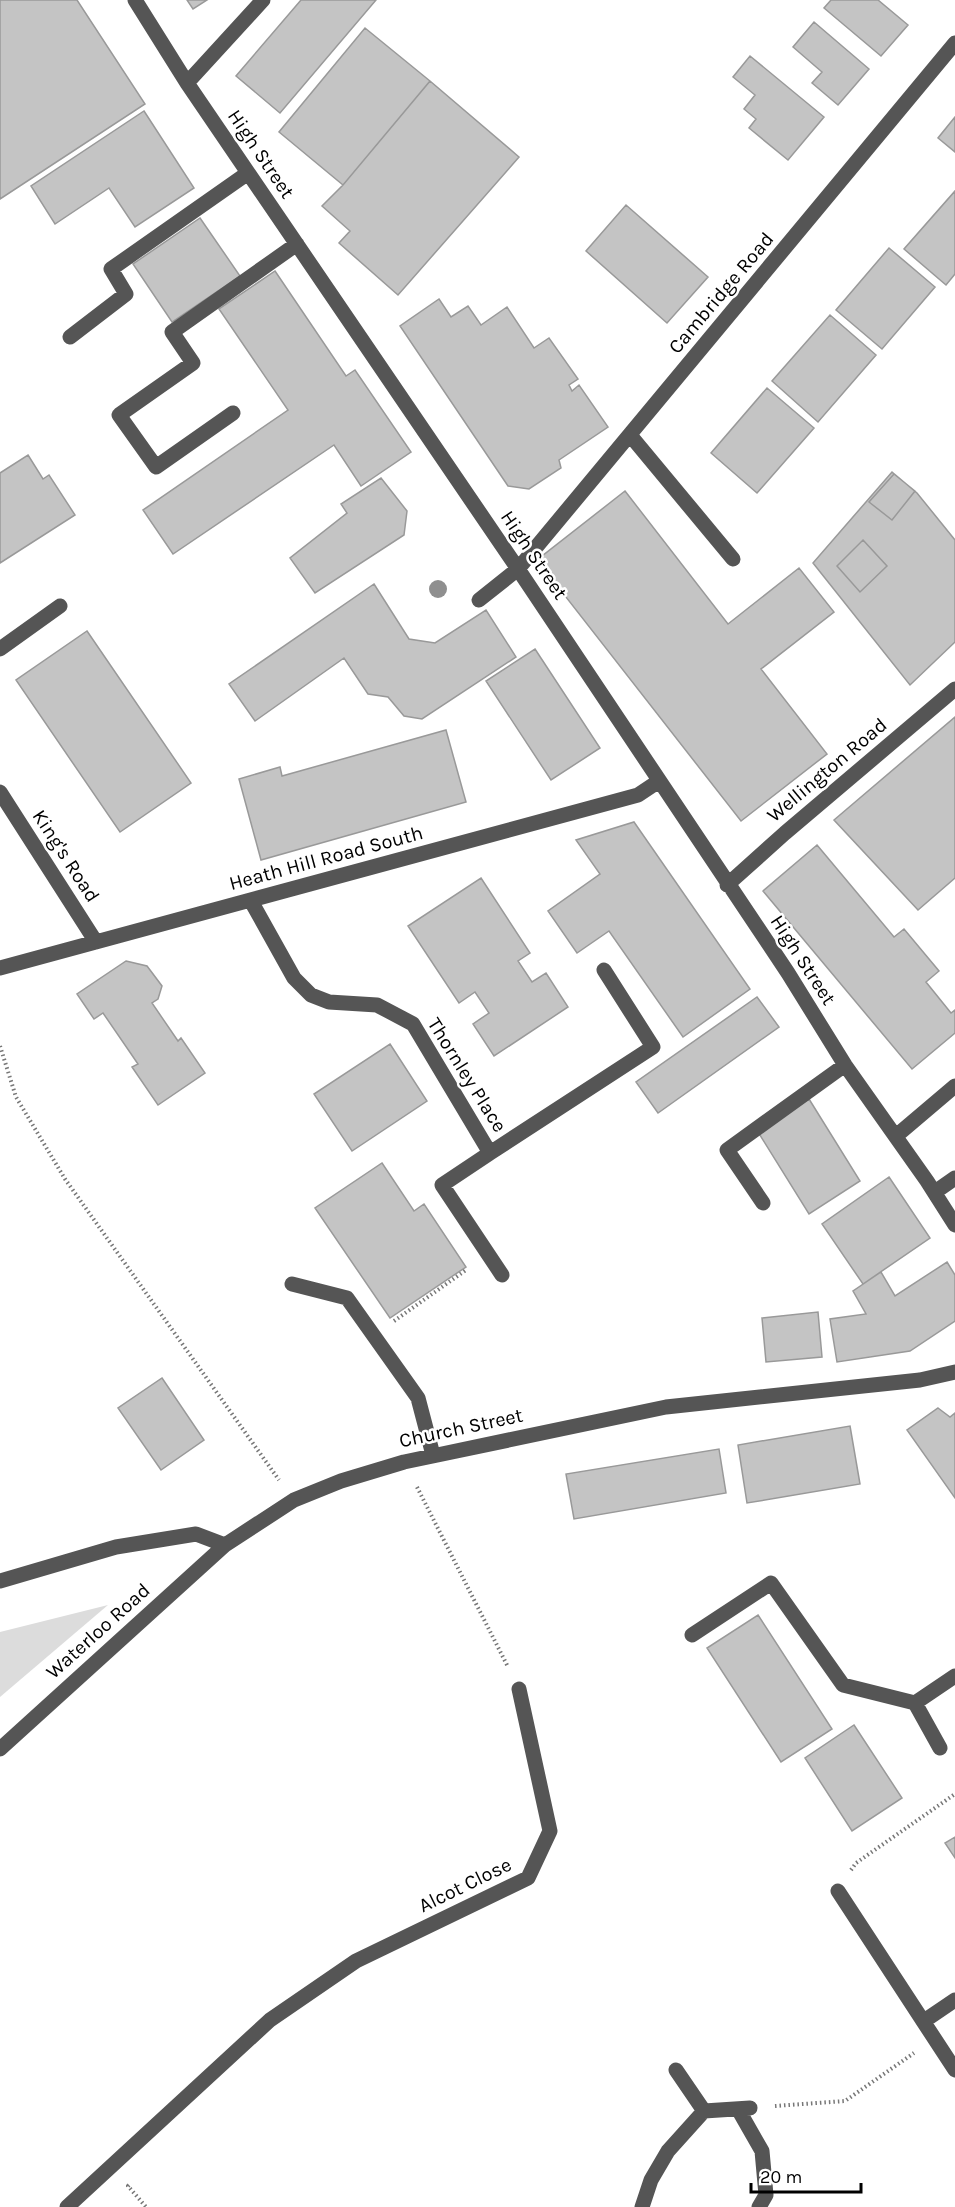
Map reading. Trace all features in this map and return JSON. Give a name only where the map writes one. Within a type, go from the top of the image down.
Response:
[{"type":"street","name":"High Street","points":[[135,0],[248,173],[518,569],[727,885],[788,973],[845,1065],[935,1192],[955,1225]]},
{"type":"street","points":[[187,82],[263,0]]},
{"type":"street","name":"Cambridge Road","points":[[479,600],[518,569],[955,43]]},
{"type":"street","points":[[70,337],[126,294],[111,269],[248,173]]},
{"type":"street","points":[[232,413],[156,467],[119,415],[193,363],[172,332],[297,244]]},
{"type":"street","points":[[630,435],[732,558]]},
{"type":"street","points":[[0,649],[60,606]]},
{"type":"street","name":"Wellington Road","points":[[727,885],[794,825],[955,689]]},
{"type":"street","name":"Heath Hill Road South","points":[[0,968],[638,795],[658,781]]},
{"type":"street","name":"King's Road","points":[[0,792],[96,942]]},
{"type":"street","name":"Thornley Place","points":[[251,900],[294,978],[311,995],[329,1002],[377,1005],[413,1024],[490,1153],[653,1047],[604,970]]},
{"type":"street","points":[[763,1203],[727,1150],[845,1065]]},
{"type":"street","points":[[896,1136],[955,1086]]},
{"type":"street","points":[[490,1153],[442,1185],[502,1275]]},
{"type":"street","points":[[935,1192],[955,1178]]},
{"type":"street","points":[[292,1284],[347,1298],[418,1398],[433,1455]]},
{"type":"street","name":"Church Street","points":[[225,1545],[294,1500],[341,1481],[433,1455],[666,1407],[920,1380],[955,1372]]},
{"type":"street","points":[[0,1581],[127,1545],[196,1534],[225,1545]]},
{"type":"street","name":"Waterloo Road","points":[[0,1749],[225,1545]]},
{"type":"street","points":[[692,1635],[771,1583],[843,1684],[915,1703],[940,1748]]},
{"type":"street","points":[[915,1703],[955,1676]]},
{"type":"street","name":"Alcot Close","points":[[67,2207],[270,2020],[356,1961],[528,1878],[550,1831],[519,1689]]},
{"type":"street","points":[[838,1891],[955,2070]]},
{"type":"street","points":[[924,2022],[955,2000]]},
{"type":"street","points":[[676,2070],[704,2111]]},
{"type":"street","points":[[642,2207],[651,2180],[668,2151],[704,2111],[744,2109],[762,2151],[766,2195],[759,2207]]},
{"type":"path","points":[[0,1046],[16,1097],[65,1179],[294,1500]]},
{"type":"path","points":[[374,1336],[488,1254]]},
{"type":"path","points":[[404,1462],[519,1689]]},
{"type":"path","points":[[838,1891],[856,1863],[955,1794]]},
{"type":"path","points":[[744,2109],[845,2101],[935,2039]]},
{"type":"path","points":[[128,2186],[146,2207]]},
{"type":"shaded area","points":[[108,1605],[0,1697],[0,1632]]},
{"type":"building","points":[[0,0],[77,0],[145,104],[0,199]]},
{"type":"building","points":[[187,0],[207,0],[193,9]]},
{"type":"building","points":[[301,0],[376,0],[280,113],[236,76]]},
{"type":"building","points":[[831,0],[878,0],[908,25],[881,56],[824,8]]},
{"type":"building","points":[[814,22],[869,69],[838,105],[812,83],[822,72],[793,47]]},
{"type":"building","points":[[365,28],[430,81],[343,185],[279,132]]},
{"type":"building","points":[[750,56],[824,117],[788,160],[749,128],[756,119],[744,109],[755,95],[733,77]]},
{"type":"building","points":[[430,81],[519,157],[398,295],[339,243],[350,231],[322,206],[343,185]]},
{"type":"building","points":[[144,111],[194,188],[135,227],[109,188],[55,224],[31,186]]},
{"type":"building","points":[[955,117],[955,152],[938,138]]},
{"type":"building","points":[[955,191],[955,274],[946,285],[904,249]]},
{"type":"building","points":[[626,205],[708,277],[667,323],[586,251]]},
{"type":"building","points":[[200,218],[240,276],[172,322],[133,264]]},
{"type":"building","points":[[889,248],[935,287],[882,349],[836,310]]},
{"type":"building","points":[[275,271],[346,376],[355,370],[411,452],[361,486],[334,445],[173,554],[143,510],[288,410],[219,309]]},
{"type":"building","points":[[439,299],[451,317],[468,306],[481,325],[507,307],[534,348],[549,338],[578,379],[569,385],[572,391],[579,385],[608,427],[559,460],[561,468],[529,489],[508,486],[400,326]]},
{"type":"building","points":[[830,315],[876,355],[818,422],[772,381]]},
{"type":"building","points":[[767,388],[814,428],[757,493],[711,453]]},
{"type":"building","points":[[28,455],[43,479],[49,475],[75,515],[0,563],[0,473]]},
{"type":"building","points":[[892,472],[917,493],[955,540],[955,642],[910,685],[813,563]]},
{"type":"building","points":[[894,474],[915,491],[892,520],[869,502]]},
{"type":"building","points":[[381,478],[407,511],[404,535],[315,593],[290,558],[347,513],[341,504]]},
{"type":"building","points":[[625,491],[728,624],[799,568],[834,612],[761,669],[827,754],[741,821],[537,560]]},
{"type":"building","points":[[863,540],[887,566],[860,592],[837,566]]},
{"type":"building","points":[[374,584],[409,639],[435,643],[486,610],[516,657],[422,719],[404,716],[388,697],[368,694],[344,658],[255,721],[229,684]]},
{"type":"building","points":[[87,631],[191,783],[120,832],[16,680]]},
{"type":"building","points":[[535,649],[600,748],[551,780],[486,681]]},
{"type":"building","points":[[955,717],[955,878],[918,910],[834,820]]},
{"type":"building","points":[[446,730],[466,802],[261,860],[239,779],[280,767],[282,776]]},
{"type":"building","points":[[634,822],[750,989],[683,1037],[609,931],[577,953],[548,911],[600,874],[576,840]]},
{"type":"building","points":[[817,845],[894,937],[904,929],[939,971],[926,982],[951,1013],[955,1010],[955,1033],[912,1069],[763,891]]},
{"type":"building","points":[[481,878],[530,953],[518,961],[532,982],[546,973],[568,1007],[494,1056],[473,1024],[489,1013],[475,992],[459,1003],[408,926]]},
{"type":"building","points":[[126,961],[147,966],[162,986],[158,999],[152,1003],[178,1041],[181,1038],[205,1073],[158,1105],[132,1067],[138,1064],[103,1013],[94,1019],[77,994]]},
{"type":"building","points":[[757,997],[779,1027],[658,1113],[636,1082]]},
{"type":"building","points":[[390,1044],[427,1101],[352,1151],[314,1094]]},
{"type":"building","points":[[809,1099],[860,1181],[809,1214],[758,1132]]},
{"type":"building","points":[[382,1163],[414,1211],[424,1204],[466,1267],[390,1318],[315,1208]]},
{"type":"building","points":[[889,1177],[930,1238],[863,1284],[822,1224]]},
{"type":"building","points":[[947,1262],[955,1275],[955,1321],[910,1351],[837,1362],[830,1319],[866,1314],[853,1291],[881,1272],[895,1296]]},
{"type":"building","points":[[818,1312],[822,1357],[766,1362],[762,1318]]},
{"type":"building","points":[[162,1378],[204,1440],[161,1470],[118,1408]]},
{"type":"building","points":[[938,1408],[950,1417],[955,1413],[955,1498],[907,1430]]},
{"type":"building","points":[[850,1426],[860,1484],[747,1503],[738,1445]]},
{"type":"building","points":[[719,1449],[726,1493],[574,1519],[566,1474]]},
{"type":"building","points":[[758,1615],[832,1729],[781,1762],[707,1648]]},
{"type":"building","points":[[854,1725],[902,1798],[852,1831],[805,1758]]},
{"type":"building","points":[[955,1837],[955,1858],[945,1843]]}]
